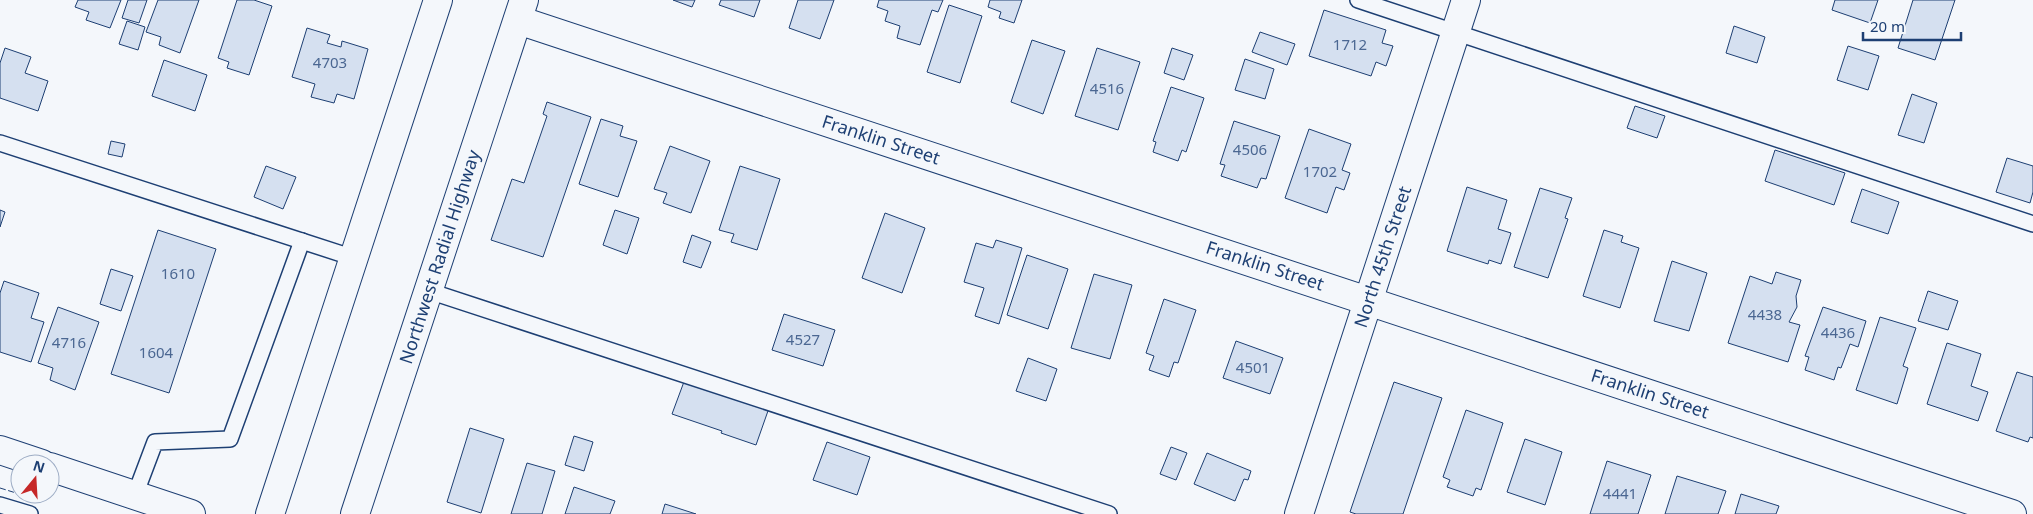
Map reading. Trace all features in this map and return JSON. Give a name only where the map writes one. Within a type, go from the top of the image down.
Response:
[{"type":"street","points":[[270,514],[438,0]]},
{"type":"street","name":"North 45th Street","points":[[1299,514],[1466,0]]},
{"type":"street","name":"Northwest Radial Highway","points":[[355,514],[521,10]]},
{"type":"street","name":"Franklin Street","points":[[521,10],[1369,300],[2012,514]]},
{"type":"street","points":[[0,450],[12,454]]},
{"type":"street","points":[[60,469],[187,513]]},
{"type":"lane","points":[[1358,0],[2033,224]]},
{"type":"lane","points":[[0,143],[354,258]]},
{"type":"lane","points":[[134,495],[155,442],[230,439],[302,241]]},
{"type":"lane","points":[[429,291],[1109,514]]},
{"type":"lane","points":[[0,505],[30,514]]},
{"type":"building","points":[[78,0],[121,0],[110,28],[86,20],[89,12],[75,7]]},
{"type":"building","points":[[128,0],[147,0],[139,23],[122,18]]},
{"type":"building","points":[[158,0],[199,0],[180,53],[159,45],[161,37],[146,32]]},
{"type":"building","points":[[237,0],[254,0],[272,6],[249,75],[227,68],[229,62],[218,58]]},
{"type":"building","points":[[673,0],[695,0],[692,7]]},
{"type":"building","points":[[721,0],[760,0],[754,17],[719,5]]},
{"type":"building","points":[[798,0],[834,0],[820,39],[789,28]]},
{"type":"building","points":[[879,0],[943,0],[938,12],[932,10],[920,45],[897,38],[900,26],[885,21],[888,11],[877,7]]},
{"type":"building","points":[[990,0],[1022,0],[1014,23],[999,18],[1001,12],[988,7]]},
{"type":"building","points":[[1835,0],[1878,0],[1870,23],[1832,10]]},
{"type":"building","points":[[1913,0],[1955,0],[1935,60],[1898,48]]},
{"type":"building","points":[[949,5],[982,16],[960,83],[927,72]]},
{"type":"building","points":[[1324,10],[1386,30],[1382,43],[1393,46],[1386,66],[1376,62],[1371,76],[1309,56]]},
{"type":"building","points":[[127,21],[145,27],[138,50],[119,44]]},
{"type":"building","points":[[1734,26],[1765,37],[1757,63],[1726,53]]},
{"type":"building","points":[[307,28],[330,35],[327,43],[341,47],[342,41],[368,49],[354,99],[337,94],[334,103],[311,97],[315,84],[292,77]]},
{"type":"building","points":[[1260,32],[1295,44],[1287,65],[1252,52]]},
{"type":"building","points":[[1032,40],[1065,51],[1043,114],[1011,102]]},
{"type":"building","points":[[1848,46],[1879,56],[1868,90],[1837,80]]},
{"type":"building","points":[[5,48],[31,57],[25,73],[48,81],[38,111],[0,98],[0,63]]},
{"type":"building","points":[[1097,48],[1140,62],[1118,130],[1075,116]]},
{"type":"building","points":[[1172,48],[1193,55],[1184,80],[1164,73]]},
{"type":"building","points":[[1245,59],[1274,69],[1265,99],[1235,90]]},
{"type":"building","points":[[164,60],[207,75],[195,111],[152,96]]},
{"type":"building","points":[[1171,87],[1204,98],[1186,152],[1182,150],[1178,161],[1153,152],[1156,142],[1153,141]]},
{"type":"building","points":[[1912,94],[1937,103],[1924,143],[1898,135]]},
{"type":"building","points":[[547,102],[591,117],[543,257],[491,240],[512,179],[524,183],[547,116],[543,114]]},
{"type":"building","points":[[1635,106],[1665,116],[1657,138],[1627,128]]},
{"type":"building","points":[[601,119],[623,126],[620,136],[637,141],[618,197],[579,184]]},
{"type":"building","points":[[1234,121],[1280,136],[1266,179],[1261,178],[1257,188],[1221,176],[1225,165],[1220,164]]},
{"type":"building","points":[[1309,129],[1351,144],[1342,170],[1350,173],[1344,190],[1336,187],[1327,213],[1285,198]]},
{"type":"building","points":[[111,141],[125,144],[122,157],[108,154]]},
{"type":"building","points":[[670,146],[710,161],[691,213],[663,203],[667,193],[654,189]]},
{"type":"building","points":[[1775,150],[1845,173],[1834,205],[1765,181]]},
{"type":"building","points":[[2007,158],[2033,166],[2033,192],[2030,203],[1996,192]]},
{"type":"building","points":[[266,166],[296,177],[283,209],[254,197]]},
{"type":"building","points":[[740,166],[780,179],[757,250],[731,242],[734,234],[719,230]]},
{"type":"building","points":[[1467,187],[1507,200],[1498,229],[1511,233],[1501,264],[1489,260],[1488,264],[1447,251]]},
{"type":"building","points":[[1540,188],[1572,198],[1565,218],[1568,219],[1548,278],[1514,267]]},
{"type":"building","points":[[1862,189],[1899,202],[1888,234],[1851,222]]},
{"type":"building","points":[[0,210],[5,212],[0,227]]},
{"type":"building","points":[[615,210],[639,218],[627,254],[603,245]]},
{"type":"building","points":[[885,213],[925,228],[902,293],[862,278]]},
{"type":"building","points":[[158,230],[216,249],[169,393],[111,374]]},
{"type":"building","points":[[1604,230],[1623,236],[1621,242],[1639,248],[1620,308],[1583,296]]},
{"type":"building","points":[[692,235],[711,242],[701,268],[683,262]]},
{"type":"building","points":[[996,240],[1022,248],[999,324],[975,316],[984,288],[964,282],[976,243],[993,248]]},
{"type":"building","points":[[1027,255],[1068,269],[1048,329],[1007,315]]},
{"type":"building","points":[[1672,261],[1707,273],[1689,331],[1654,321]]},
{"type":"building","points":[[111,269],[133,276],[121,311],[100,304]]},
{"type":"building","points":[[1776,272],[1801,280],[1796,296],[1797,307],[1789,322],[1800,325],[1788,362],[1728,343],[1750,276],[1772,284]]},
{"type":"building","points":[[1094,274],[1132,285],[1110,359],[1071,348]]},
{"type":"building","points":[[4,281],[39,293],[31,318],[44,322],[31,362],[0,352],[0,293]]},
{"type":"building","points":[[1928,291],[1958,301],[1948,330],[1918,321]]},
{"type":"building","points":[[1164,299],[1196,310],[1178,363],[1174,362],[1169,377],[1149,370],[1154,356],[1146,353]]},
{"type":"building","points":[[58,307],[99,322],[75,390],[50,380],[53,368],[38,363]]},
{"type":"building","points":[[1823,307],[1866,321],[1858,347],[1850,344],[1841,368],[1838,367],[1834,380],[1805,370],[1809,357],[1805,356]]},
{"type":"building","points":[[784,314],[835,330],[823,366],[772,350]]},
{"type":"building","points":[[1880,317],[1916,328],[1903,366],[1908,368],[1897,404],[1856,390]]},
{"type":"building","points":[[1236,341],[1283,358],[1270,394],[1223,378]]},
{"type":"building","points":[[1947,343],[1981,354],[1971,386],[1988,392],[1978,421],[1927,404]]},
{"type":"building","points":[[1028,358],[1057,369],[1046,401],[1016,391]]},
{"type":"building","points":[[2017,372],[2033,377],[2033,438],[2030,437],[2028,442],[1996,431]]},
{"type":"building","points":[[685,379],[769,408],[756,445],[672,414]]},
{"type":"building","points":[[1394,382],[1442,398],[1403,514],[1356,514],[1350,512]]},
{"type":"building","points":[[1466,410],[1503,423],[1481,490],[1476,488],[1473,496],[1447,487],[1450,480],[1443,477]]},
{"type":"building","points":[[470,428],[504,439],[481,513],[447,502]]},
{"type":"building","points":[[574,436],[593,442],[584,471],[565,465]]},
{"type":"building","points":[[1525,439],[1562,452],[1545,505],[1507,492]]},
{"type":"building","points":[[827,442],[870,457],[857,495],[813,480]]},
{"type":"building","points":[[1171,447],[1187,453],[1176,480],[1160,474]]},
{"type":"building","points":[[1207,453],[1251,471],[1248,480],[1244,479],[1235,501],[1194,484]]},
{"type":"building","points":[[1607,461],[1651,475],[1638,514],[1590,514]]},
{"type":"building","points":[[527,463],[555,471],[542,514],[511,514]]},
{"type":"building","points":[[1677,476],[1726,491],[1718,514],[1665,514]]},
{"type":"building","points":[[574,487],[615,501],[610,514],[565,514]]},
{"type":"building","points":[[1741,494],[1779,506],[1776,514],[1735,514]]},
{"type":"building","points":[[665,504],[696,514],[662,514]]},
{"type":"fence","points":[[0,488],[10,491]]}]
